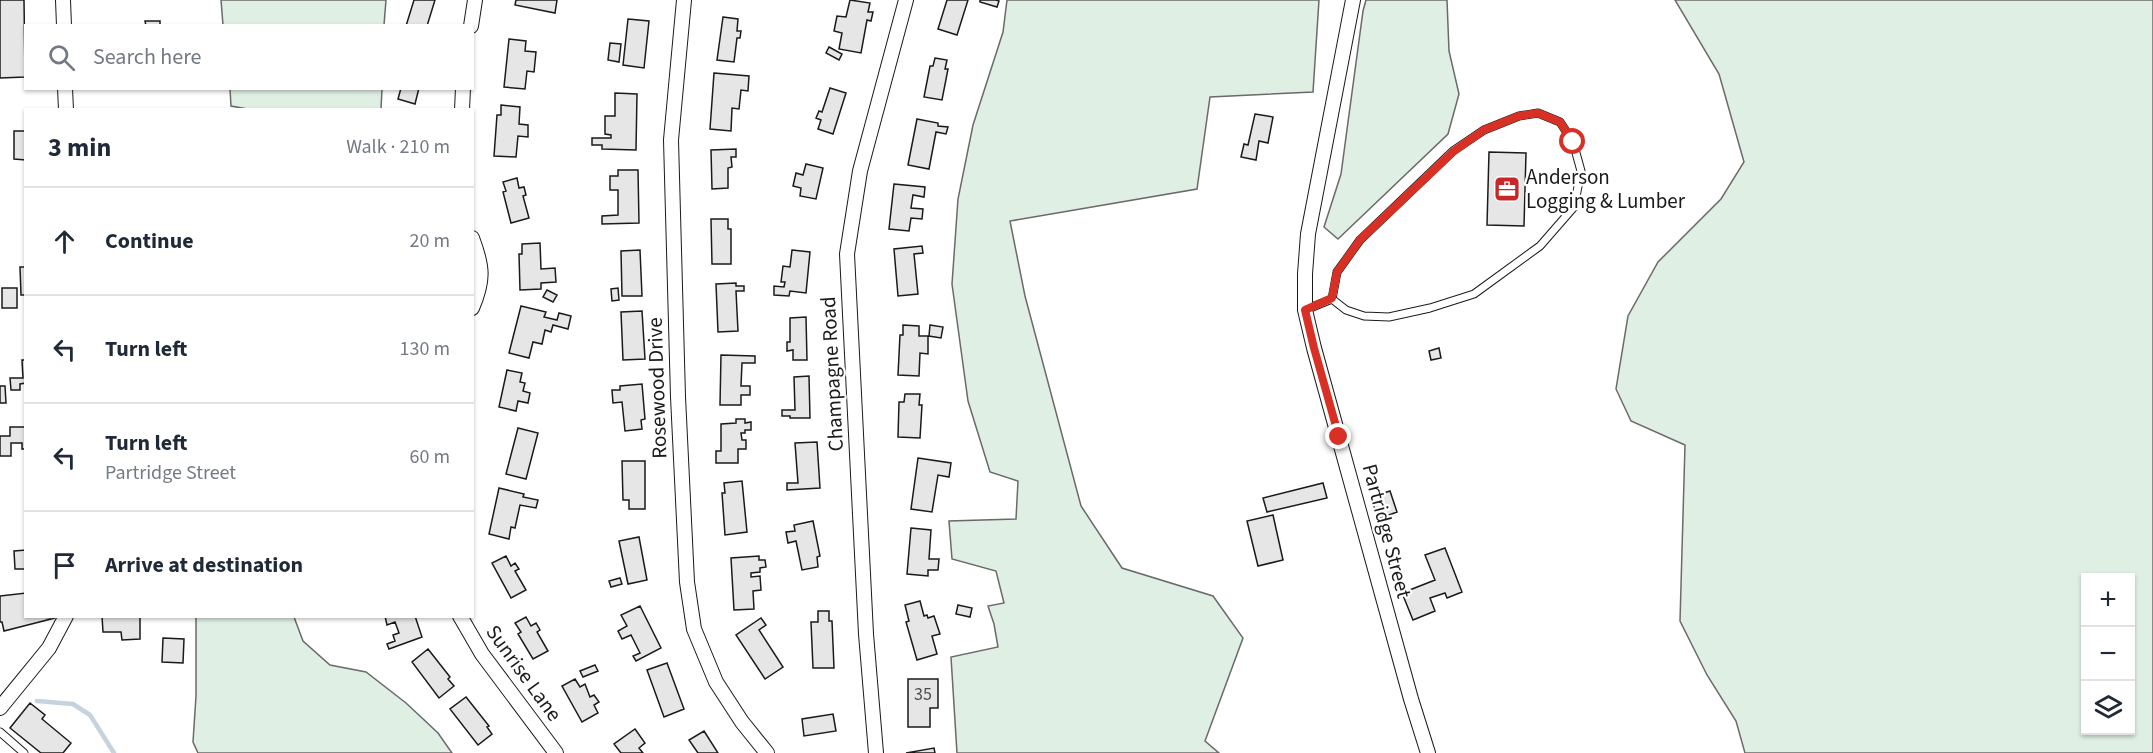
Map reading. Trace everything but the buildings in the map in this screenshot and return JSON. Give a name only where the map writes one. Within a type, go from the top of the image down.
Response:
[{"type":"street","points":[[63,0],[64,24]]},
{"type":"street","points":[[471,24],[475,0]]},
{"type":"street","name":"Rosewood Drive","points":[[684,0],[671,140],[678,397],[687,582],[694,629],[716,682],[742,722],[767,753]]},
{"type":"street","name":"Champagne Road","points":[[876,753],[866,634],[847,254],[860,171],[906,0]]},
{"type":"street","name":"Partridge Street","points":[[1353,0],[1308,234],[1305,310],[1411,699],[1428,753]]},
{"type":"street","points":[[65,90],[66,108]]},
{"type":"street","points":[[462,108],[463,90]]},
{"type":"street","points":[[474,244],[482,277],[480,290],[474,304]]},
{"type":"street","points":[[0,708],[50,648],[65,618]]},
{"type":"street","name":"Sunrise Lane","points":[[461,618],[482,654],[556,753]]},
{"type":"lane","points":[[1538,113],[1560,122],[1573,142],[1581,171],[1574,207],[1540,246],[1474,294],[1430,308],[1389,317],[1364,316],[1346,310],[1332,298],[1337,272],[1360,240],[1454,151],[1484,130],[1519,116],[1538,113]]},
{"type":"lane","points":[[1305,310],[1332,298]]},
{"type":"lane","points":[[0,732],[24,753]]},
{"type":"green space","points":[[221,0],[386,0],[384,24],[223,24]]},
{"type":"green space","points":[[1007,0],[1319,0],[1313,92],[1210,97],[1197,189],[1010,221],[1025,296],[1081,506],[1122,568],[1213,596],[1243,638],[1205,741],[1219,753],[957,753],[951,657],[998,647],[988,606],[1004,603],[996,571],[952,559],[949,521],[1016,519],[1018,481],[990,472],[968,401],[952,284],[958,199],[973,125],[1003,32]]},
{"type":"green space","points":[[1366,0],[1447,0],[1449,51],[1459,94],[1448,134],[1338,239],[1324,227],[1341,174]]},
{"type":"green space","points":[[1675,0],[2153,0],[2153,753],[1745,753],[1736,721],[1707,675],[1680,621],[1685,445],[1631,421],[1616,389],[1628,316],[1658,262],[1721,199],[1744,162],[1719,74]]},
{"type":"green space","points":[[230,90],[382,90],[381,108],[242,108],[231,106]]},
{"type":"green space","points":[[196,618],[294,618],[303,641],[330,665],[366,672],[406,703],[438,733],[452,753],[198,753],[193,742],[196,696]]},
{"type":"waterway","points":[[37,701],[73,704],[90,715],[114,753]]},
{"type":"place","name":"Anderson Logging & Lumber","points":[[1507,189]]},
{"type":"route","points":[[1339,437],[1305,310],[1332,298],[1337,272],[1360,240],[1454,151],[1484,130],[1519,116],[1538,113],[1560,122],[1573,142]]}]
